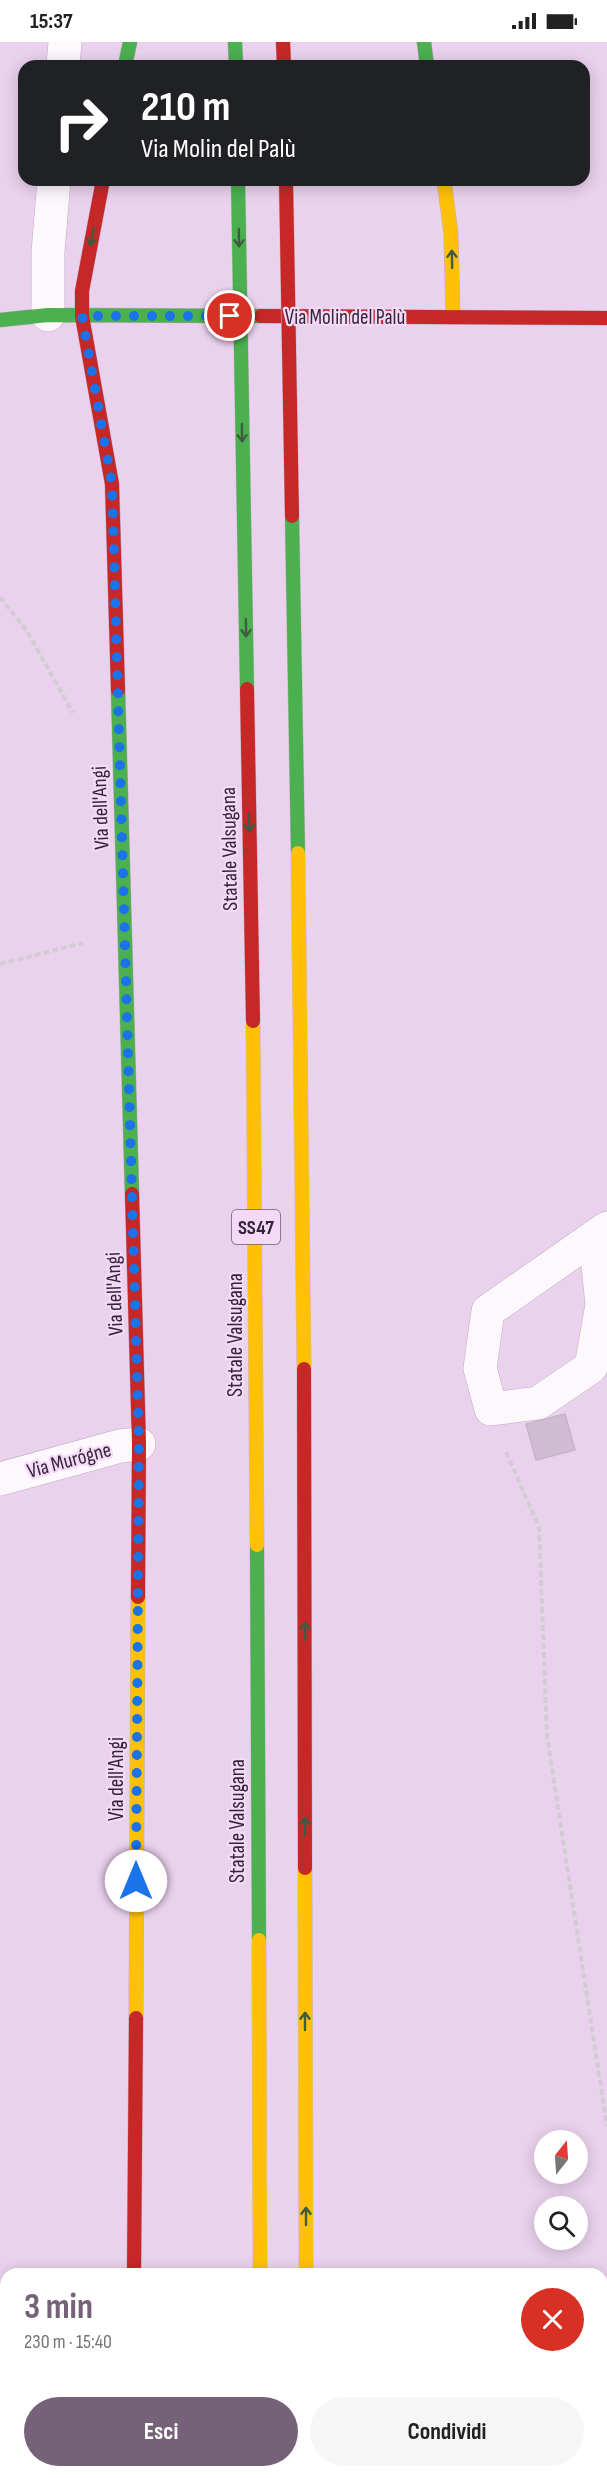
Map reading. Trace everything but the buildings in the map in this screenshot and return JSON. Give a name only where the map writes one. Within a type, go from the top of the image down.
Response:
[{"type":"main road","points":[[127,60],[130,42]]},
{"type":"main road","points":[[236,42],[236,60]]},
{"type":"main road","points":[[283,42],[284,60]]},
{"type":"main road","points":[[424,42],[426,60]]},
{"type":"main road","name":"Via dell'Angi","points":[[102,186],[82,291],[82,316],[112,484],[139,1444],[134,2268]]},
{"type":"main road","name":"Statale Valsugana","points":[[238,186],[256,1198],[260,2268]]},
{"type":"main road","name":"SS47","points":[[286,186],[304,1193],[306,2268]]},
{"type":"main road","points":[[445,186],[451,234],[453,317]]},
{"type":"main road","name":"Via Molin del Palù","points":[[0,320],[48,315],[607,318]]},
{"type":"street","points":[[64,60],[65,42]]},
{"type":"street","points":[[48,315],[48,252],[54,186]]},
{"type":"street","points":[[601,1232],[602,1305],[591,1366],[538,1403],[491,1409],[480,1368],[488,1311],[601,1232]]},
{"type":"street","name":"Via Murógne","points":[[0,1479],[120,1446],[139,1444]]},
{"type":"path","points":[[0,597],[27,631],[75,718]]},
{"type":"path","points":[[0,964],[124,934]]},
{"type":"path","points":[[491,1409],[498,1434],[539,1527],[547,1736],[607,2126]]},
{"type":"traffic: fast","points":[[126,60],[130,42]]},
{"type":"traffic: fast","points":[[235,42],[236,60]]},
{"type":"traffic: fast","points":[[424,42],[426,60]]},
{"type":"traffic: fast","points":[[238,186],[247,689]]},
{"type":"traffic: fast","points":[[0,320],[48,315],[261,316]]},
{"type":"traffic: fast","points":[[292,516],[298,853]]},
{"type":"traffic: fast","points":[[118,690],[132,1194]]},
{"type":"traffic: fast","points":[[257,1545],[259,1940]]},
{"type":"traffic: slow","points":[[445,186],[451,234],[453,317]]},
{"type":"traffic: slow","points":[[298,853],[304,1369]]},
{"type":"traffic: slow","points":[[253,1021],[257,1545]]},
{"type":"traffic: slow","points":[[136,2018],[138,1597]]},
{"type":"traffic: slow","points":[[305,1868],[306,2268]]},
{"type":"traffic: slow","points":[[259,1940],[260,2268]]},
{"type":"traffic: jam","points":[[283,42],[284,60]]},
{"type":"traffic: jam","points":[[82,316],[82,291],[102,186]]},
{"type":"traffic: jam","points":[[286,186],[292,516]]},
{"type":"traffic: jam","points":[[82,316],[112,484],[118,690]]},
{"type":"traffic: jam","points":[[261,316],[607,318]]},
{"type":"traffic: jam","points":[[247,689],[253,1021]]},
{"type":"traffic: jam","points":[[132,1194],[139,1444],[138,1597]]},
{"type":"traffic: jam","points":[[304,1369],[305,1868]]},
{"type":"traffic: jam","points":[[134,2268],[136,2018]]},
{"type":"route","points":[[136,1881],[139,1444],[112,484],[82,316],[230,316]]}]
